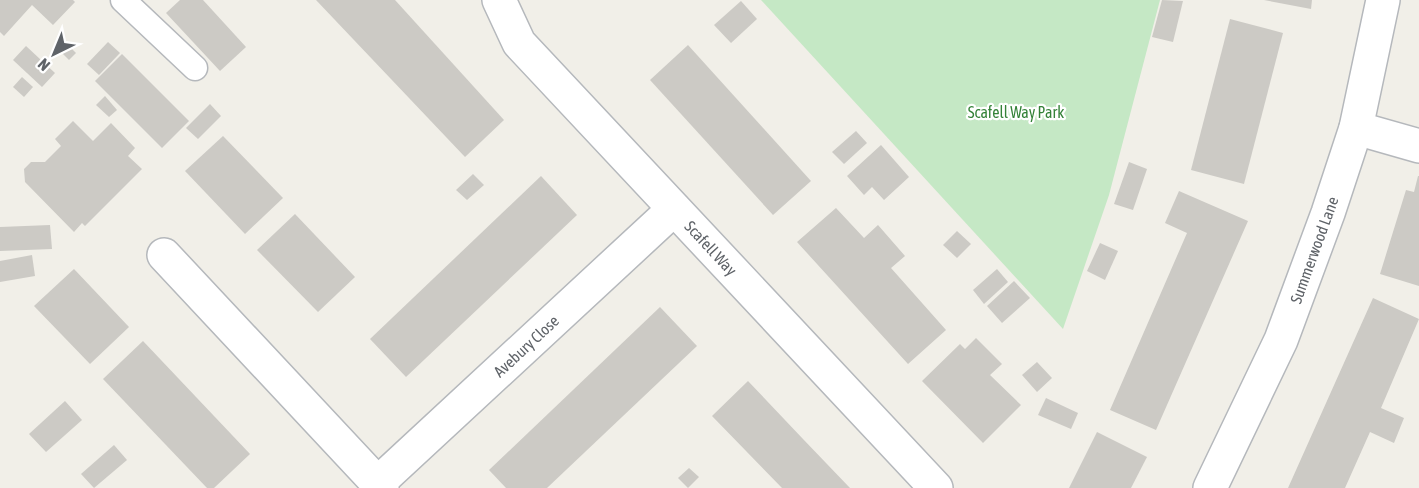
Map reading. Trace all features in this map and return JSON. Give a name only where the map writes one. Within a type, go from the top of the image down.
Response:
[{"type":"street","name":"Scafell Way","points":[[499,0],[519,43],[936,488]]},
{"type":"street","name":"Summerwood Lane","points":[[1210,488],[1281,340],[1356,128],[1383,0]]},
{"type":"street","points":[[1356,128],[1419,146]]},
{"type":"street","name":"Avebury Close","points":[[165,255],[380,486],[674,209]]},
{"type":"lane","points":[[123,0],[195,68]]},
{"type":"green space","name":"Scafell Way Park","points":[[761,0],[1160,0],[1109,195],[1063,329]]},
{"type":"building","points":[[0,0],[73,0],[75,2],[53,25],[32,5],[4,36],[0,32]]},
{"type":"building","points":[[180,0],[203,0],[246,47],[220,71],[166,13]]},
{"type":"building","points":[[316,0],[395,0],[504,120],[465,157]]},
{"type":"building","points":[[1162,0],[1183,1],[1173,42],[1152,37]]},
{"type":"building","points":[[1264,0],[1312,0],[1311,9]]},
{"type":"building","points":[[741,1],[757,19],[731,43],[714,25]]},
{"type":"building","points":[[1230,19],[1283,33],[1244,184],[1191,170]]},
{"type":"building","points":[[108,42],[120,53],[99,75],[87,64]]},
{"type":"building","points":[[66,43],[76,53],[69,60],[59,50]]},
{"type":"building","points":[[688,45],[811,181],[773,215],[650,80]]},
{"type":"building","points":[[26,46],[55,73],[42,87],[13,60]]},
{"type":"building","points":[[122,54],[189,121],[162,148],[95,81]]},
{"type":"building","points":[[22,77],[33,87],[24,97],[13,87]]},
{"type":"building","points":[[105,96],[117,110],[109,117],[96,105]]},
{"type":"building","points":[[210,104],[221,116],[198,139],[186,128]]},
{"type":"building","points":[[73,121],[93,141],[111,123],[135,148],[128,156],[142,169],[85,226],[82,223],[74,232],[25,182],[24,169],[31,162],[45,162],[61,146],[55,139]]},
{"type":"building","points":[[856,131],[867,143],[844,164],[832,152]]},
{"type":"building","points":[[223,136],[283,198],[245,234],[185,171]]},
{"type":"building","points":[[881,145],[909,177],[884,200],[872,187],[864,195],[847,176]]},
{"type":"building","points":[[1129,162],[1147,169],[1133,210],[1114,204]]},
{"type":"building","points":[[473,174],[484,185],[467,200],[456,190]]},
{"type":"building","points":[[541,176],[577,215],[406,377],[370,339]]},
{"type":"building","points":[[1418,176],[1419,286],[1380,274],[1406,190],[1414,192]]},
{"type":"building","points":[[1179,191],[1248,221],[1156,430],[1110,410],[1187,233],[1165,223]]},
{"type":"building","points":[[836,208],[864,238],[878,225],[905,256],[891,268],[946,330],[908,364],[797,242]]},
{"type":"building","points":[[295,214],[355,277],[318,312],[257,250]]},
{"type":"building","points":[[50,225],[52,249],[0,251],[0,227]]},
{"type":"building","points":[[957,231],[971,244],[957,258],[943,245]]},
{"type":"building","points":[[1100,243],[1118,251],[1105,280],[1087,271]]},
{"type":"building","points":[[32,255],[35,276],[0,282],[0,261]]},
{"type":"building","points":[[74,269],[129,327],[90,364],[34,306]]},
{"type":"building","points":[[997,269],[1008,282],[984,304],[973,290]]},
{"type":"building","points":[[1014,281],[1030,298],[1002,323],[987,306]]},
{"type":"building","points":[[1373,298],[1419,319],[1381,408],[1404,418],[1394,443],[1370,432],[1345,488],[1288,488]]},
{"type":"building","points":[[660,307],[697,346],[547,488],[506,488],[489,470]]},
{"type":"building","points":[[976,338],[1002,364],[990,375],[1021,405],[983,443],[922,381],[960,344],[965,349]]},
{"type":"building","points":[[143,341],[250,454],[214,488],[207,488],[103,379]]},
{"type":"building","points":[[1037,362],[1052,378],[1037,392],[1022,375]]},
{"type":"building","points":[[748,381],[850,488],[782,488],[712,416]]},
{"type":"building","points":[[1046,398],[1078,413],[1071,429],[1038,415]]},
{"type":"building","points":[[65,401],[82,420],[46,452],[29,434]]},
{"type":"building","points":[[1097,432],[1147,457],[1131,488],[1069,488]]},
{"type":"building","points":[[114,445],[127,460],[94,488],[81,474]]},
{"type":"building","points":[[689,468],[699,477],[688,488],[678,478]]}]
